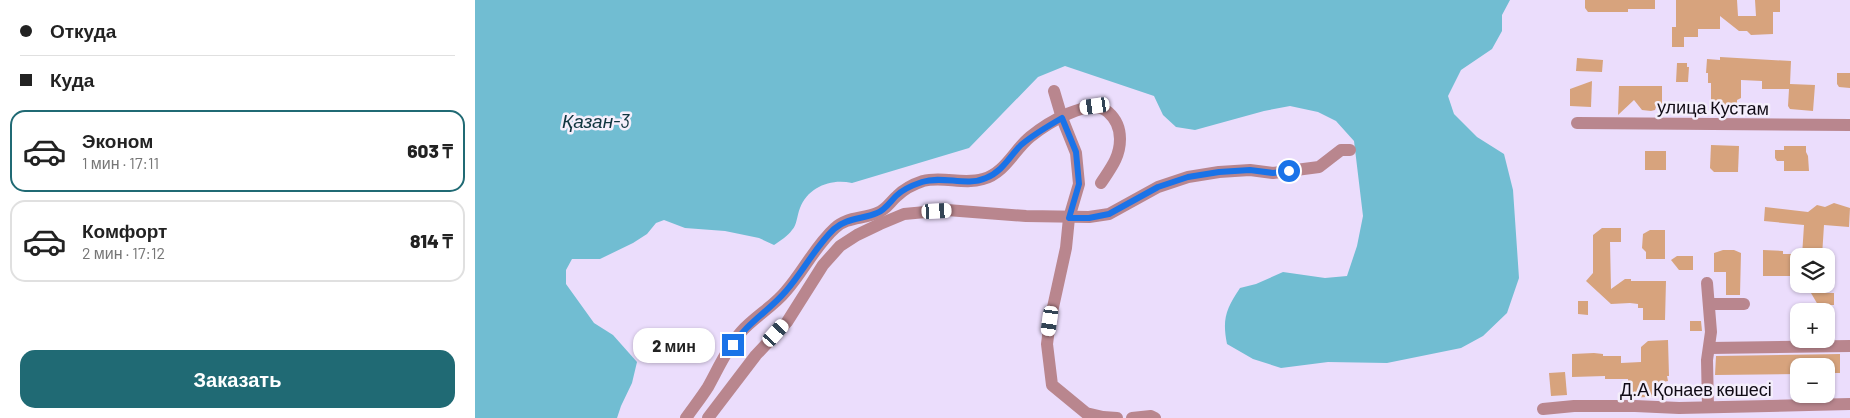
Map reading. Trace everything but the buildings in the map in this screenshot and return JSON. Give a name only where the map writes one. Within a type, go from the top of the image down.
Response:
[{"type":"street","points":[[1054,90],[1062,118],[1076,152],[1079,184],[1069,218],[1066,248],[1057,285],[1047,344],[1051,385],[1085,413],[1117,418]]},
{"type":"street","points":[[685,418],[706,390],[741,332],[773,305],[786,291],[836,227],[852,219],[877,213],[897,195],[911,186],[925,181],[949,179],[968,181],[984,179],[995,174],[1031,136],[1078,109],[1095,106],[1106,110],[1115,119],[1120,133],[1120,149],[1117,159],[1101,183]]},
{"type":"street","name":"улица Кустам","points":[[1577,123],[1850,126]]},
{"type":"street","points":[[708,418],[745,369],[787,322],[823,265],[840,246],[857,235],[904,214],[947,210],[993,215],[1089,218],[1109,214],[1158,187],[1188,177],[1219,172],[1250,170],[1273,173],[1319,167],[1341,150],[1350,150]]},
{"type":"street","points":[[1707,283],[1710,304],[1710,348],[1707,352],[1708,408]]},
{"type":"street","points":[[1710,304],[1744,304]]},
{"type":"street","points":[[1710,348],[1850,346]]},
{"type":"street","name":"Д.А Қонаев көшесі","points":[[1543,410],[1583,406],[1635,406],[1680,413],[1708,408],[1850,404]]},
{"type":"street","points":[[1132,418],[1151,416],[1155,418]]},
{"type":"water","name":"Қазан-3","points":[[475,0],[1510,0],[1502,15],[1502,31],[1492,49],[1461,70],[1448,96],[1454,114],[1477,137],[1504,154],[1513,190],[1519,278],[1507,313],[1483,336],[1461,348],[1387,363],[1328,362],[1281,368],[1253,359],[1227,344],[1226,314],[1240,288],[1256,284],[1283,272],[1325,278],[1347,276],[1357,246],[1363,216],[1354,141],[1336,121],[1318,112],[1290,106],[1264,111],[1195,130],[1176,127],[1163,115],[1154,96],[1065,66],[1038,77],[969,148],[852,183],[828,183],[814,190],[800,208],[794,228],[774,245],[759,238],[725,231],[685,228],[664,220],[656,223],[647,234],[633,243],[600,259],[572,259],[566,270],[566,284],[594,323],[613,335],[637,362],[632,383],[617,418],[475,418]]},
{"type":"route","points":[[733,345],[741,332],[773,305],[786,291],[819,246],[836,227],[852,219],[877,213],[897,195],[911,186],[925,181],[949,179],[968,181],[984,179],[995,174],[1031,136],[1062,118],[1076,152],[1079,184],[1069,218],[1089,218],[1109,214],[1158,187],[1188,177],[1250,170],[1273,173],[1289,171]]}]
